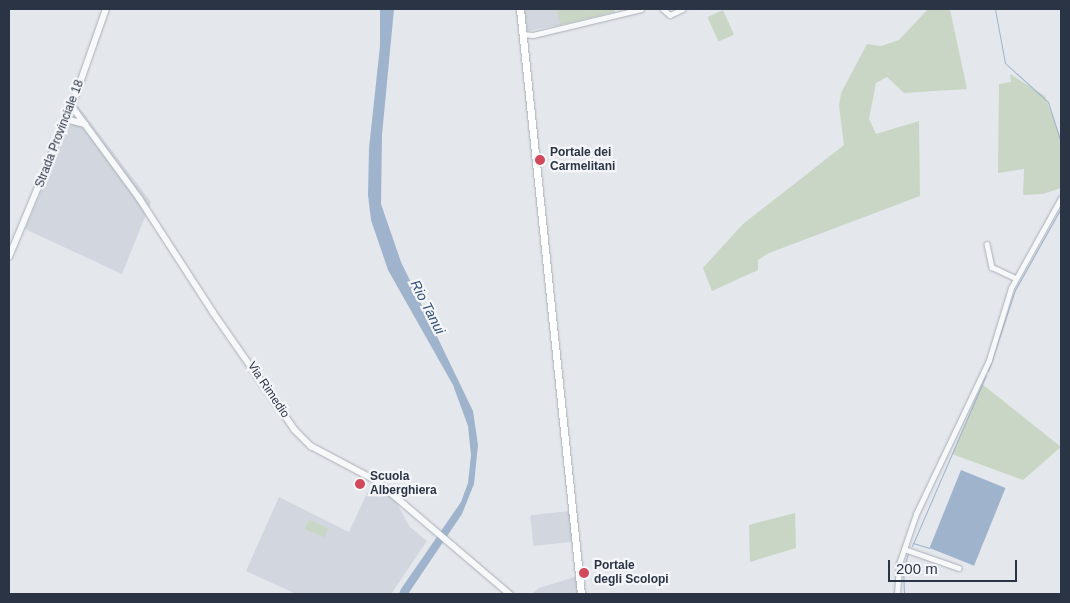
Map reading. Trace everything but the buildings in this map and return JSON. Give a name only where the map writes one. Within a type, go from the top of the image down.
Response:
[{"type":"main road","points":[[520,9],[581,594]]},
{"type":"street","name":"Strada Provinciale 18","points":[[9,257],[72,106],[106,9]]},
{"type":"street","points":[[522,34],[533,35],[641,9]]},
{"type":"street","points":[[663,9],[670,15],[683,9]]},
{"type":"street","name":"Via Rimedio","points":[[72,106],[296,430],[311,446],[377,481],[510,594]]},
{"type":"street","points":[[66,119],[87,126]]},
{"type":"street","points":[[897,594],[896,579],[916,514],[989,360],[1016,278],[1061,198]]},
{"type":"street","points":[[987,244],[990,249],[992,267],[1016,278]]},
{"type":"street","points":[[904,549],[958,568]]},
{"type":"shaded area","points":[[524,9],[556,9],[560,25],[527,31]]},
{"type":"shaded area","points":[[78,106],[151,202],[122,274],[25,229]]},
{"type":"shaded area","points":[[374,485],[395,500],[410,527],[427,541],[391,594],[296,594],[246,571],[279,497],[349,532],[369,489]]},
{"type":"shaded area","points":[[570,511],[573,542],[533,546],[530,515]]},
{"type":"shaded area","points":[[578,576],[578,594],[532,594],[539,588]]},
{"type":"green space","points":[[556,9],[615,9],[615,12],[560,25]]},
{"type":"green space","points":[[928,9],[950,9],[967,89],[904,93],[887,77],[876,83],[869,119],[876,134],[919,121],[920,196],[769,253],[758,260],[758,270],[712,291],[703,268],[711,259],[743,224],[844,145],[839,106],[841,93],[867,44],[881,46],[899,40]]},
{"type":"green space","points":[[723,10],[734,35],[718,42],[707,17]]},
{"type":"green space","points":[[1010,74],[1045,96],[1061,138],[1061,188],[1043,194],[1023,195],[1024,169],[998,173],[999,84],[1011,82]]},
{"type":"green space","points":[[982,384],[1061,447],[1023,480],[952,454]]},
{"type":"green space","points":[[795,513],[796,548],[750,562],[749,525]]},
{"type":"green space","points":[[309,520],[328,528],[324,537],[305,529]]},
{"type":"water","points":[[380,9],[394,9],[382,135],[381,204],[401,262],[473,411],[478,445],[474,484],[462,514],[408,594],[399,594],[461,502],[468,483],[471,455],[468,426],[453,385],[388,270],[371,220],[368,195],[369,148],[380,46]]},
{"type":"water","points":[[961,470],[1006,488],[974,566],[930,548]]},
{"type":"waterway","points":[[995,9],[1005,63],[1048,102],[1061,143]]},
{"type":"waterway","points":[[988,371],[1015,290],[1061,208]]},
{"type":"waterway","points":[[912,546],[986,375]]},
{"type":"waterway","points":[[913,543],[929,548]]},
{"type":"waterway","points":[[904,594],[903,569],[908,554]]},
{"type":"place","name":"Portale dei Carmelitani","points":[[540,160]]},
{"type":"place","name":"Scuola Alberghiera","points":[[360,484]]},
{"type":"place","name":"Portale degli Scolopi","points":[[584,573]]},
{"type":"water label","name":"Rio Tanui","points":[[428,307]]}]
